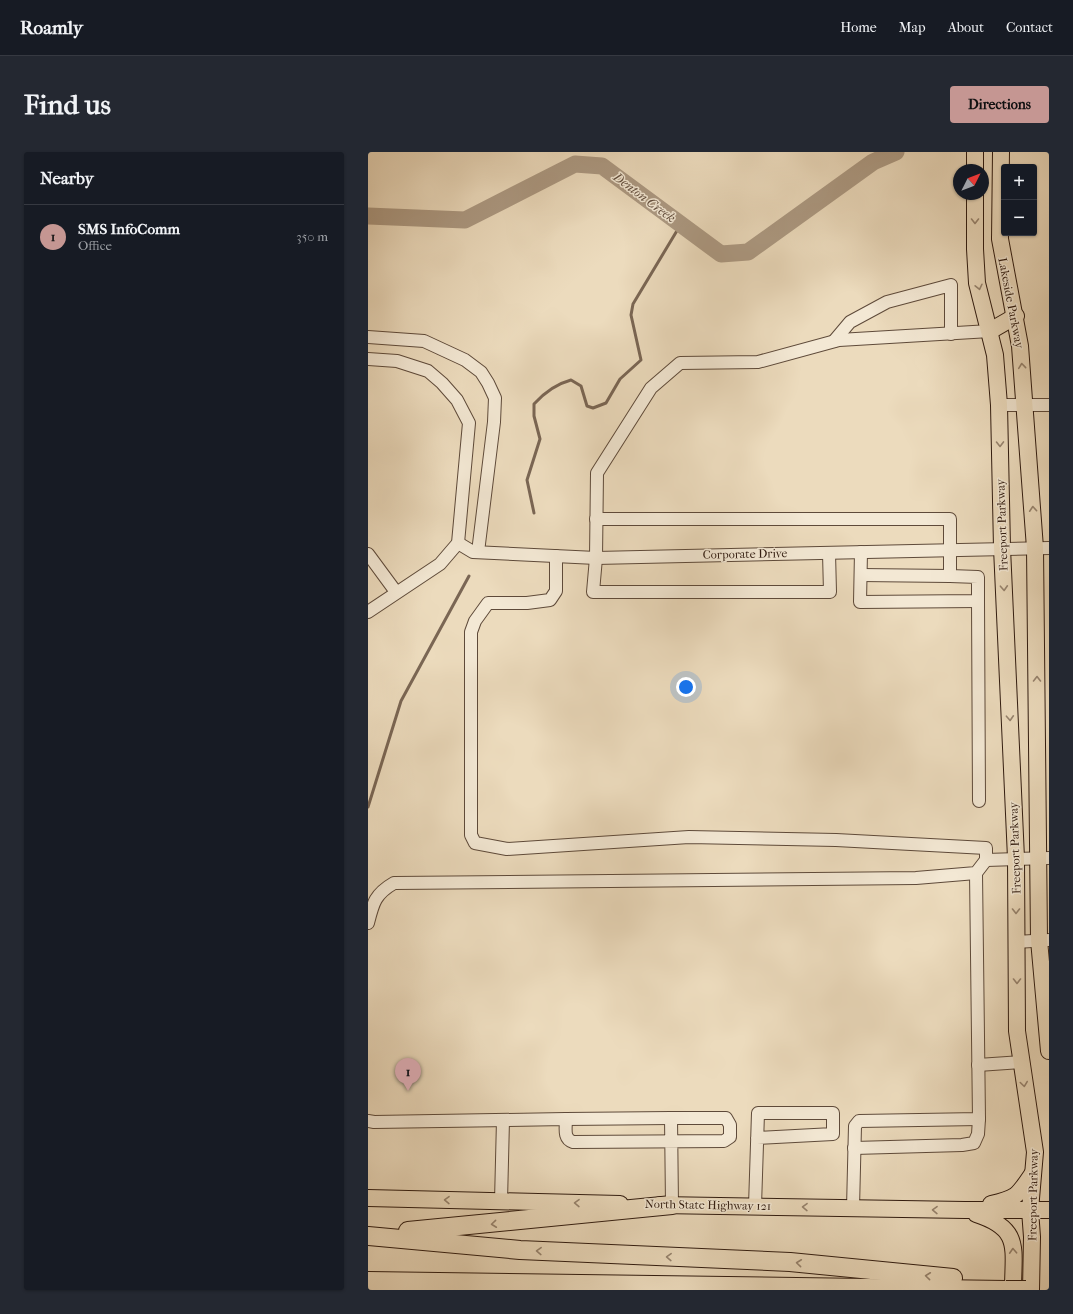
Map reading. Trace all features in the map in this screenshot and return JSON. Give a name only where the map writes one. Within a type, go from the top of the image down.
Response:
[{"type":"highway","points":[[368,1235],[672,1205]]},
{"type":"highway","points":[[368,1235],[520,1250],[790,1262],[981,1281],[999,1289]]},
{"type":"highway","points":[[368,1281],[1026,1290]]},
{"type":"main road","points":[[975,152],[975,164]]},
{"type":"main road","name":"Lakeside Parkway","points":[[1001,152],[1000,239],[1016,316],[1026,405]]},
{"type":"main road","points":[[975,200],[977,283],[995,355],[999,405]]},
{"type":"main road","points":[[990,331],[1016,316]]},
{"type":"main road","name":"Freeport Parkway","points":[[999,405],[1002,548],[1016,858],[1017,1031],[1035,1152],[1030,1210],[1032,1237],[1031,1290]]},
{"type":"main road","name":"Freeport Parkway","points":[[1026,405],[1042,548],[1044,940],[1049,1051]]},
{"type":"main road","points":[[966,1210],[1011,1199],[1020,1191],[1034,1171]]},
{"type":"main road","name":"North State Highway 121","points":[[368,1198],[672,1205],[1049,1210]]},
{"type":"main road","points":[[966,1210],[992,1219],[1002,1226],[1009,1235],[1013,1246],[1013,1290]]},
{"type":"street","points":[[834,341],[850,322],[887,302],[951,285],[951,334]]},
{"type":"street","points":[[829,552],[830,592],[593,592],[596,558],[597,473],[651,388],[680,363],[758,362],[834,341],[990,331]]},
{"type":"street","points":[[368,337],[424,341],[465,360],[481,372],[488,383],[495,398],[494,422],[478,552]]},
{"type":"street","points":[[368,359],[397,361],[428,371],[442,383],[457,400],[469,423],[458,543],[440,564],[368,612]]},
{"type":"street","points":[[999,405],[1049,405]]},
{"type":"street","points":[[596,518],[950,519],[950,576]]},
{"type":"street","name":"Corporate Drive","points":[[458,543],[473,552],[596,558],[1042,548]]},
{"type":"street","points":[[861,552],[860,602],[978,602]]},
{"type":"street","points":[[368,554],[396,592]]},
{"type":"street","points":[[556,556],[556,591],[550,600],[527,603],[488,603],[475,621],[471,632],[471,835],[475,843],[507,849],[689,837],[836,840],[986,848],[986,860],[976,873],[978,1134],[974,1143],[962,1146],[854,1148]]},
{"type":"street","points":[[861,575],[978,577],[979,801]]},
{"type":"street","points":[[986,860],[1044,858]]},
{"type":"street","points":[[368,924],[373,905],[382,890],[394,883],[901,878],[976,873]]},
{"type":"street","points":[[1016,942],[1044,940]]},
{"type":"street","points":[[978,1065],[1021,1062]]},
{"type":"street","points":[[755,1206],[757,1138],[758,1113],[833,1112],[833,1134],[757,1138]]},
{"type":"street","points":[[671,1118],[672,1205]]},
{"type":"street","points":[[368,1121],[374,1122],[566,1119],[726,1118],[730,1125],[730,1137],[724,1141],[573,1142],[568,1140],[566,1137],[566,1119]]},
{"type":"street","points":[[854,1208],[855,1126],[859,1121],[979,1119]]},
{"type":"street","points":[[501,1201],[502,1120]]},
{"type":"waterway","name":"Denton Creek","points":[[368,216],[465,220],[575,164],[602,166],[721,254],[748,252],[873,162],[896,152]]},
{"type":"waterway","points":[[534,513],[527,480],[540,439],[534,416],[534,404],[551,389],[571,380],[581,386],[587,406],[593,408],[606,403],[620,379],[641,360],[631,315],[633,304],[681,224]]},
{"type":"waterway","points":[[368,807],[401,701],[469,576]]},
{"type":"place","name":"SMS InfoComm","points":[[408,1091]]}]
